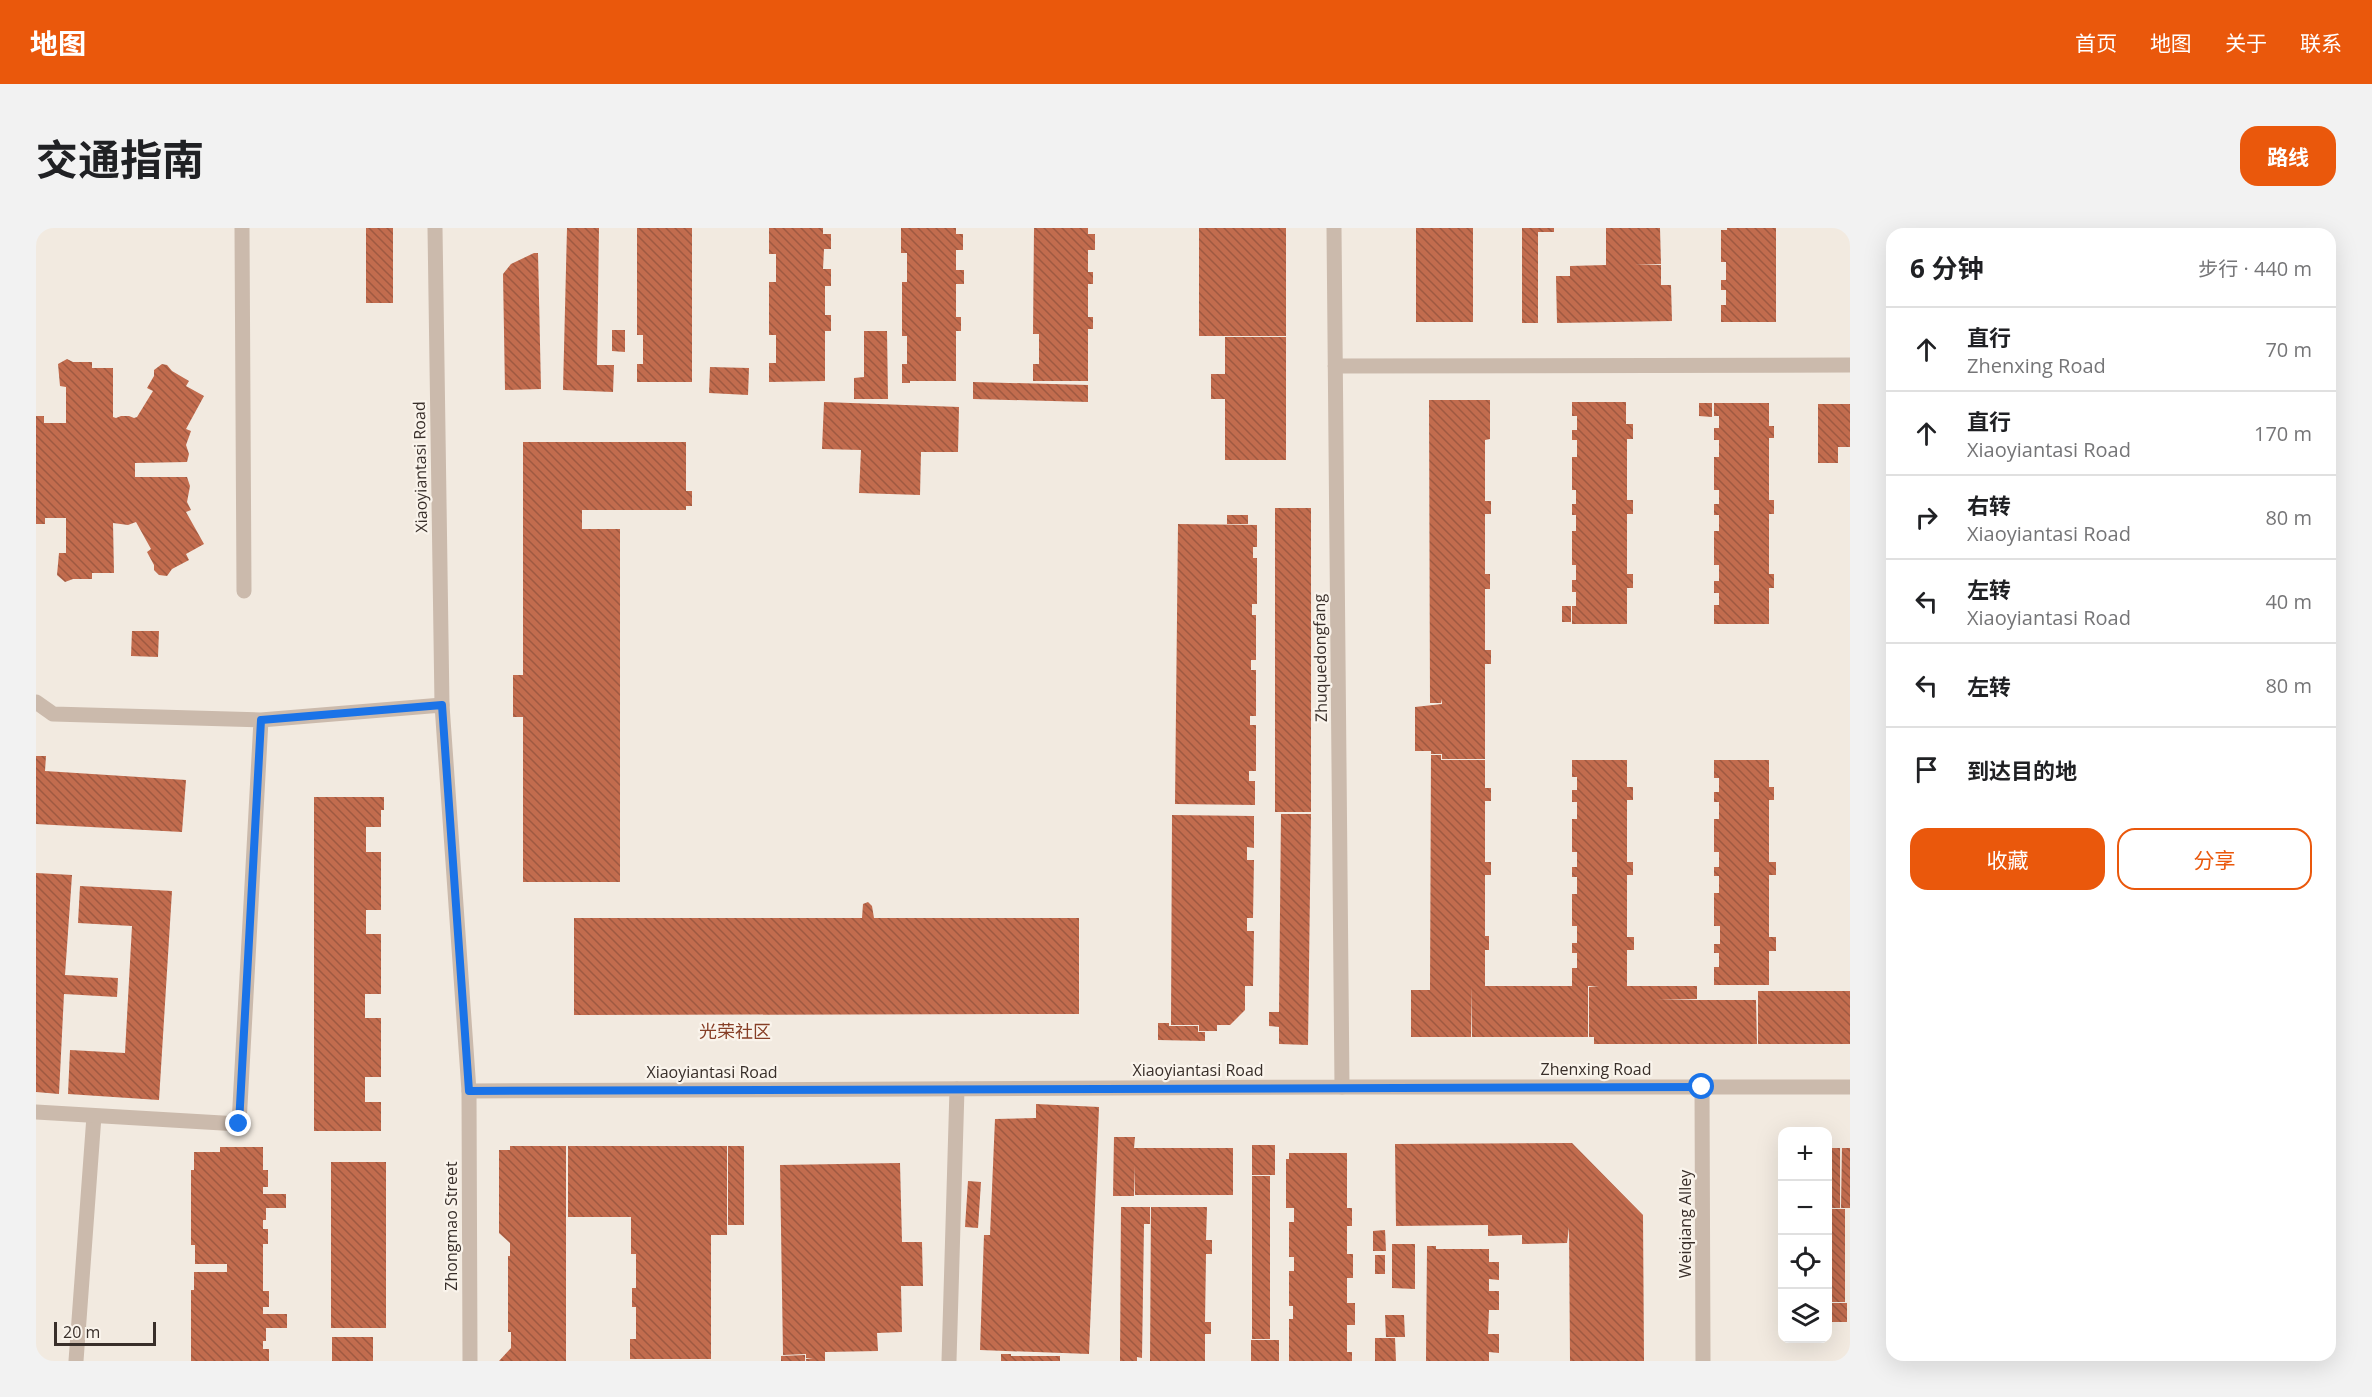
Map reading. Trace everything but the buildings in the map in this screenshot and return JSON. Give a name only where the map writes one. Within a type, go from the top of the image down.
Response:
[{"type":"street","points":[[242,228],[244,591]]},
{"type":"street","name":"Xiaoyiantasi Road","points":[[435,228],[442,705],[469,1091],[1342,1087]]},
{"type":"street","name":"Zhuquedongfang","points":[[1334,228],[1342,1087]]},
{"type":"street","points":[[1335,366],[1850,365]]},
{"type":"street","points":[[36,702],[53,714],[261,720],[442,705]]},
{"type":"street","points":[[36,1112],[239,1124],[261,720]]},
{"type":"street","name":"Zhenxing Road","points":[[1342,1087],[1850,1086]]},
{"type":"street","name":"Weiqiang Alley","points":[[1702,1087],[1703,1361]]},
{"type":"street","points":[[950,1361],[957,1089]]},
{"type":"street","name":"Zhongmao Street","points":[[469,1091],[470,1361]]},
{"type":"street","points":[[76,1361],[94,1116]]},
{"type":"district","name":"光荣社区","points":[[735,1031]]},
{"type":"route","points":[[239,1124],[261,720],[442,705],[469,1091],[1702,1087]]}]
